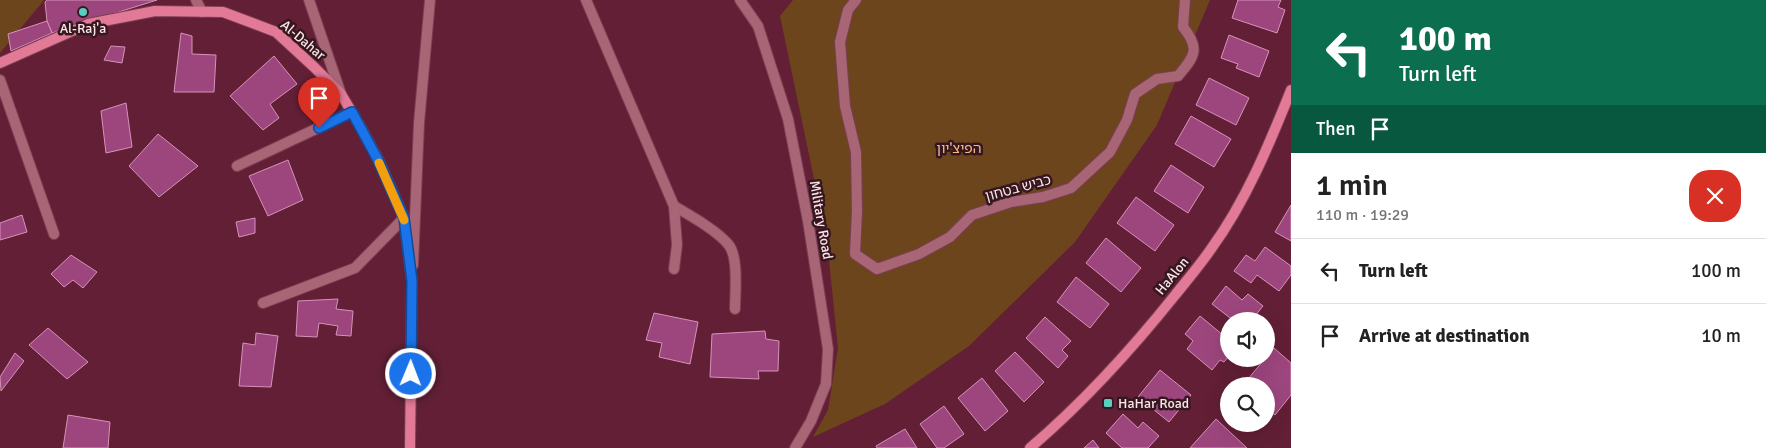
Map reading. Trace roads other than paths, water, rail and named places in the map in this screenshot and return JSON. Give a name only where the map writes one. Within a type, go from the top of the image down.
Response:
[{"type":"street","points":[[196,0],[202,12]]},
{"type":"street","points":[[309,0],[341,94]]},
{"type":"street","points":[[412,281],[418,123],[430,0]]},
{"type":"street","points":[[586,0],[674,206],[677,245],[674,269]]},
{"type":"street","name":"Military Road","points":[[740,0],[758,26],[788,119],[808,221],[828,349],[826,384],[811,421],[795,448]]},
{"type":"street","name":"כביש בטחון","points":[[856,0],[848,10],[840,42],[845,106],[856,152],[857,211],[855,254],[877,270],[919,254],[942,242],[950,237],[972,215],[1011,202],[1043,197],[1071,188],[1110,152],[1127,120],[1135,94],[1157,79],[1178,76],[1192,58],[1193,40],[1183,27],[1185,0]]},
{"type":"street","name":"Al-Dahar","points":[[0,63],[88,24],[155,11],[223,12],[276,32],[314,67],[341,94],[352,112],[378,160],[404,218],[412,281],[410,448]]},
{"type":"street","points":[[0,80],[54,234]]},
{"type":"street","name":"HaAlon","points":[[1030,448],[1062,421],[1129,350],[1212,249],[1252,179],[1273,136],[1291,90]]},
{"type":"street","points":[[237,166],[352,112]]},
{"type":"street","points":[[674,206],[705,225],[730,245],[736,268],[735,309]]},
{"type":"street","points":[[263,303],[355,268],[404,218]]},
{"type":"place","name":"Al-Raj'a","points":[[83,12]]},
{"type":"place","name":"HaHar Road","points":[[1108,403]]},
{"type":"park label","name":"הפיצ'יון","points":[[959,148]]}]
